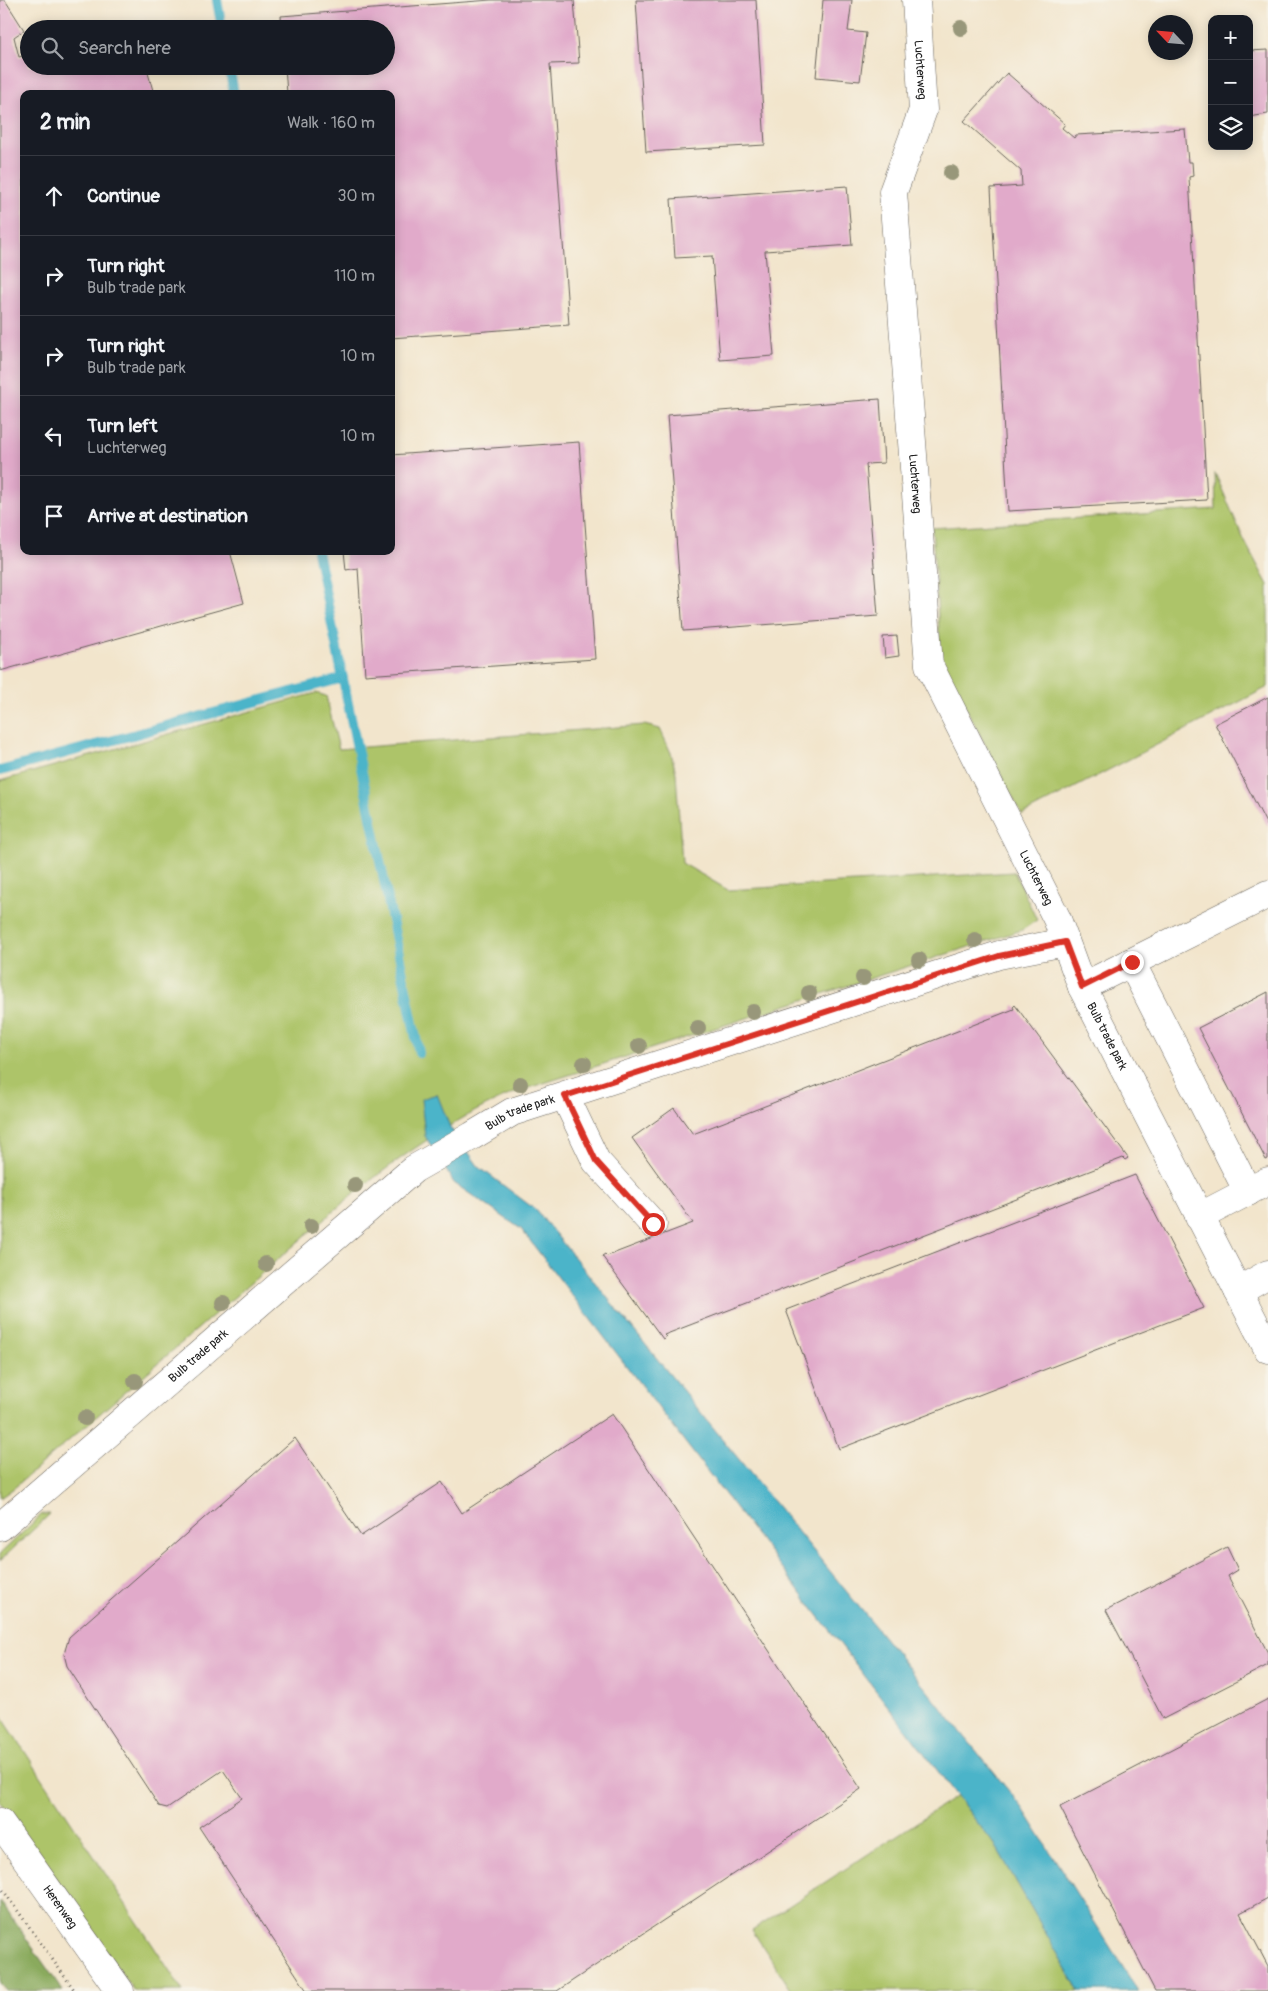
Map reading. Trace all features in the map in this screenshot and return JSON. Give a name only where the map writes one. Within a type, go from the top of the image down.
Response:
[{"type":"street","name":"Luchterweg","points":[[916,0],[923,110],[893,192],[929,665],[1057,919],[1065,942]]},
{"type":"street","points":[[1082,987],[1268,894]]},
{"type":"street","name":"Bulb trade park","points":[[0,1527],[414,1169],[512,1112],[999,956],[1065,942],[1082,987],[1268,1349]]},
{"type":"street","points":[[1132,962],[1258,1186],[1199,1217]]},
{"type":"street","points":[[565,1096],[596,1161],[653,1224]]},
{"type":"street","points":[[1238,1290],[1268,1274]]},
{"type":"street","name":"Herenweg","points":[[0,1822],[120,1991]]},
{"type":"path","points":[[0,1886],[74,1991]]},
{"type":"green space","points":[[1215,473],[1244,540],[1268,585],[1268,687],[1022,815],[941,660],[932,528],[1216,509]]},
{"type":"green space","points":[[316,693],[326,696],[339,749],[644,725],[660,729],[671,753],[676,773],[682,863],[728,890],[1014,872],[1037,920],[1022,930],[519,1091],[455,1122],[415,1148],[358,1190],[14,1488],[0,1498],[0,781]]},
{"type":"green space","points":[[42,1514],[50,1514],[0,1561],[0,1554]]},
{"type":"green space","points":[[0,1714],[183,1991],[134,1991],[0,1802]]},
{"type":"green space","points":[[957,1796],[997,1848],[1079,1991],[792,1991],[752,1930]]},
{"type":"green space","points":[[0,1901],[63,1991],[6,1991],[0,1984]]},
{"type":"water","points":[[437,1094],[450,1127],[479,1167],[536,1210],[1022,1807],[1138,1991],[1079,1991],[997,1848],[521,1229],[454,1183],[425,1136],[421,1099]]},
{"type":"building","points":[[0,0],[5,0],[20,24],[20,33],[14,37],[20,57],[20,75],[149,75],[153,90],[20,90],[20,555],[231,555],[244,603],[0,671]]},
{"type":"building","points":[[491,0],[574,0],[579,63],[550,64],[569,325],[395,338],[395,90],[287,90],[286,75],[395,75],[395,20],[281,20],[281,16]]},
{"type":"building","points":[[636,0],[756,0],[765,145],[646,152]]},
{"type":"building","points":[[823,0],[852,0],[848,31],[866,33],[860,81],[816,77]]},
{"type":"building","points":[[1268,50],[1268,114],[1253,116],[1253,60],[1253,51]]},
{"type":"building","points":[[1007,73],[1065,124],[1062,128],[1074,138],[1076,135],[1185,129],[1188,162],[1192,162],[1193,176],[1189,177],[1207,500],[1008,511],[991,188],[1022,186],[1021,171],[964,121]]},
{"type":"building","points":[[847,186],[852,245],[765,251],[774,356],[720,360],[712,256],[675,258],[671,199]]},
{"type":"building","points":[[880,399],[884,463],[866,464],[878,616],[683,631],[667,415]]},
{"type":"building","points":[[579,442],[595,659],[365,675],[358,568],[346,570],[344,555],[395,555],[395,455]]},
{"type":"building","points":[[897,636],[899,656],[885,658],[883,637]]},
{"type":"building","points":[[1268,697],[1268,827],[1215,724]]},
{"type":"building","points":[[1268,992],[1268,1159],[1266,1160],[1198,1028]]},
{"type":"building","points":[[1015,1005],[1128,1158],[1125,1160],[1123,1158],[664,1335],[666,1337],[663,1339],[602,1256],[605,1254],[607,1256],[693,1223],[632,1138],[674,1108],[693,1134],[1014,1009]]},
{"type":"building","points":[[1135,1175],[1204,1308],[839,1449],[786,1310]]},
{"type":"building","points":[[612,1414],[861,1789],[557,1991],[307,1991],[199,1827],[242,1798],[223,1770],[167,1808],[159,1806],[67,1666],[64,1654],[69,1637],[295,1438],[361,1536],[442,1482],[462,1513]]},
{"type":"building","points":[[1227,1547],[1238,1570],[1228,1576],[1268,1653],[1268,1665],[1163,1719],[1106,1610]]},
{"type":"building","points":[[1268,1699],[1268,1898],[1240,1913],[1268,1966],[1268,1991],[1155,1991],[1060,1807]]},
{"type":"waterway","points":[[217,0],[220,20]]},
{"type":"waterway","points":[[231,75],[233,90]]},
{"type":"waterway","points":[[318,555],[419,1053]]},
{"type":"waterway","points":[[0,771],[343,678]]},
{"type":"route","points":[[653,1224],[596,1161],[565,1096],[999,956],[1065,942],[1082,987],[1132,962]]}]
